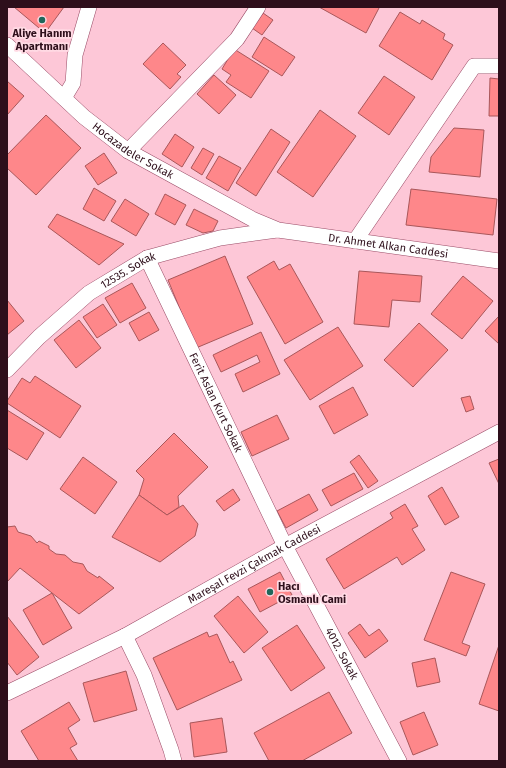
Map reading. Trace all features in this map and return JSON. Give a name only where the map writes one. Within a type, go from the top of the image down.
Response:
[{"type":"street","points":[[64,98],[73,83],[75,55],[89,7]]},
{"type":"street","points":[[128,151],[237,39],[258,7]]},
{"type":"street","name":"Hocazadeler Sokak","points":[[7,45],[84,117],[128,151],[254,220],[278,230]]},
{"type":"street","points":[[355,241],[474,66],[499,66]]},
{"type":"street","name":"Dr. Ahmet Alkan Caddesi","points":[[278,230],[499,261]]},
{"type":"street","name":"12535. Sokak","points":[[7,370],[39,337],[88,293],[147,258],[220,238],[278,230]]},
{"type":"street","name":"Ferit Aslan Kurt Sokak","points":[[147,258],[285,546]]},
{"type":"street","name":"Mareşal Fevzi Çakmak Caddesi","points":[[7,693],[125,636],[285,546],[499,432]]},
{"type":"street","name":"4012. Sokak","points":[[285,546],[399,761]]},
{"type":"street","points":[[125,636],[144,675],[174,761]]},
{"type":"building","name":"Aliye Hanım Apartmanı","points":[[14,7],[64,7],[45,33]]},
{"type":"building","points":[[319,7],[378,7],[379,8],[366,33]]},
{"type":"building","points":[[400,12],[420,24],[422,20],[445,34],[443,39],[453,45],[432,80],[379,46]]},
{"type":"building","points":[[263,13],[273,20],[262,35],[252,28]]},
{"type":"building","points":[[264,37],[295,57],[282,76],[252,57]]},
{"type":"building","points":[[163,43],[186,65],[177,74],[181,77],[170,89],[143,64]]},
{"type":"building","points":[[234,49],[269,71],[251,98],[226,82],[231,75],[222,69]]},
{"type":"building","points":[[214,75],[236,95],[219,114],[197,94]]},
{"type":"building","points":[[384,76],[415,97],[389,135],[358,113]]},
{"type":"building","points":[[490,78],[499,79],[499,116],[489,116]]},
{"type":"building","points":[[7,81],[24,96],[7,115]]},
{"type":"building","points":[[320,110],[356,136],[313,197],[277,172]]},
{"type":"building","points":[[46,115],[81,148],[36,195],[7,168],[7,155]]},
{"type":"building","points":[[454,128],[484,130],[480,177],[429,172],[431,157]]},
{"type":"building","points":[[271,129],[290,142],[256,196],[236,183]]},
{"type":"building","points":[[175,134],[194,147],[182,167],[162,154]]},
{"type":"building","points":[[203,148],[214,154],[202,175],[191,168]]},
{"type":"building","points":[[104,153],[117,173],[98,185],[85,166]]},
{"type":"building","points":[[219,156],[241,168],[228,191],[206,178]]},
{"type":"building","points":[[94,188],[116,201],[104,221],[83,209]]},
{"type":"building","points":[[411,189],[497,199],[493,235],[406,225]]},
{"type":"building","points":[[165,194],[186,205],[175,225],[155,214]]},
{"type":"building","points":[[125,199],[149,214],[136,236],[111,221]]},
{"type":"building","points":[[194,209],[218,221],[213,231],[203,233],[186,225]]},
{"type":"building","points":[[57,214],[124,244],[99,265],[48,227]]},
{"type":"building","points":[[225,256],[253,324],[196,348],[168,280]]},
{"type":"building","points":[[274,261],[279,270],[290,264],[323,322],[285,344],[247,277]]},
{"type":"building","points":[[359,271],[422,276],[420,302],[392,300],[389,327],[354,324]]},
{"type":"building","points":[[463,276],[493,301],[462,339],[431,314]]},
{"type":"building","points":[[132,283],[146,308],[120,323],[105,298]]},
{"type":"building","points":[[7,300],[24,321],[7,335]]},
{"type":"building","points":[[103,304],[117,325],[97,338],[83,317]]},
{"type":"building","points":[[149,312],[159,330],[139,341],[129,323]]},
{"type":"building","points":[[499,316],[499,344],[485,331]]},
{"type":"building","points":[[79,320],[101,348],[76,368],[54,340]]},
{"type":"building","points":[[419,323],[448,350],[413,387],[384,360]]},
{"type":"building","points":[[338,327],[363,366],[310,400],[284,360]]},
{"type":"building","points":[[261,332],[280,374],[243,392],[235,374],[260,362],[257,355],[221,372],[213,355]]},
{"type":"building","points":[[35,376],[81,406],[60,438],[7,403],[22,378],[30,383]]},
{"type":"building","points":[[353,387],[368,415],[334,434],[319,406]]},
{"type":"building","points":[[470,396],[474,409],[466,412],[461,398]]},
{"type":"building","points":[[7,410],[44,433],[27,460],[7,448]]},
{"type":"building","points":[[277,415],[289,439],[252,456],[241,432]]},
{"type":"building","points":[[174,433],[208,467],[178,496],[179,507],[167,515],[139,495],[144,479],[136,471]]},
{"type":"building","points":[[359,455],[378,481],[368,488],[350,462]]},
{"type":"building","points":[[83,457],[117,482],[95,514],[60,489]]},
{"type":"building","points":[[499,459],[499,484],[489,463]]},
{"type":"building","points":[[354,473],[363,489],[331,506],[322,490]]},
{"type":"building","points":[[442,487],[459,517],[445,525],[428,496]]},
{"type":"building","points":[[233,489],[240,500],[224,511],[216,501]]},
{"type":"building","points":[[309,494],[318,510],[286,528],[277,511]]},
{"type":"building","points":[[139,495],[167,515],[183,505],[198,524],[195,536],[160,562],[112,537]]},
{"type":"building","points":[[405,504],[418,526],[412,529],[425,550],[402,565],[397,557],[344,589],[326,559],[393,518],[390,513]]},
{"type":"building","points":[[15,526],[18,532],[31,536],[37,543],[39,541],[49,546],[49,549],[56,554],[65,555],[73,562],[83,564],[87,571],[98,578],[99,576],[114,588],[79,614],[20,568],[7,582],[7,527]]},
{"type":"building","name":"Hacı Osmanlı Cami","points":[[280,572],[292,595],[260,612],[248,589]]},
{"type":"building","points":[[451,572],[485,584],[462,643],[470,646],[466,656],[424,640]]},
{"type":"building","points":[[52,593],[72,628],[43,645],[23,610]]},
{"type":"building","points":[[238,596],[268,632],[244,653],[214,616]]},
{"type":"building","points":[[7,616],[39,657],[17,675],[7,662]]},
{"type":"building","points":[[360,624],[369,636],[379,629],[388,641],[365,658],[348,633]]},
{"type":"building","points":[[297,625],[325,668],[291,691],[262,648]]},
{"type":"building","points":[[207,632],[209,637],[217,634],[230,663],[233,661],[242,680],[177,710],[153,658]]},
{"type":"building","points":[[499,645],[499,711],[479,704]]},
{"type":"building","points":[[435,658],[440,682],[417,687],[412,663]]},
{"type":"building","points":[[126,671],[137,710],[94,722],[83,683]]},
{"type":"building","points":[[329,692],[352,733],[302,761],[269,761],[254,733]]},
{"type":"building","points":[[69,702],[80,720],[68,728],[77,744],[70,748],[78,761],[39,761],[21,731]]},
{"type":"building","points":[[424,712],[438,745],[413,755],[400,722]]},
{"type":"building","points":[[222,718],[227,752],[194,757],[190,723]]},
{"type":"place","name":"Aliye Hanım Apartmanı","points":[[42,20]]},
{"type":"place","name":"Hacı Osmanlı Cami","points":[[270,592]]}]
